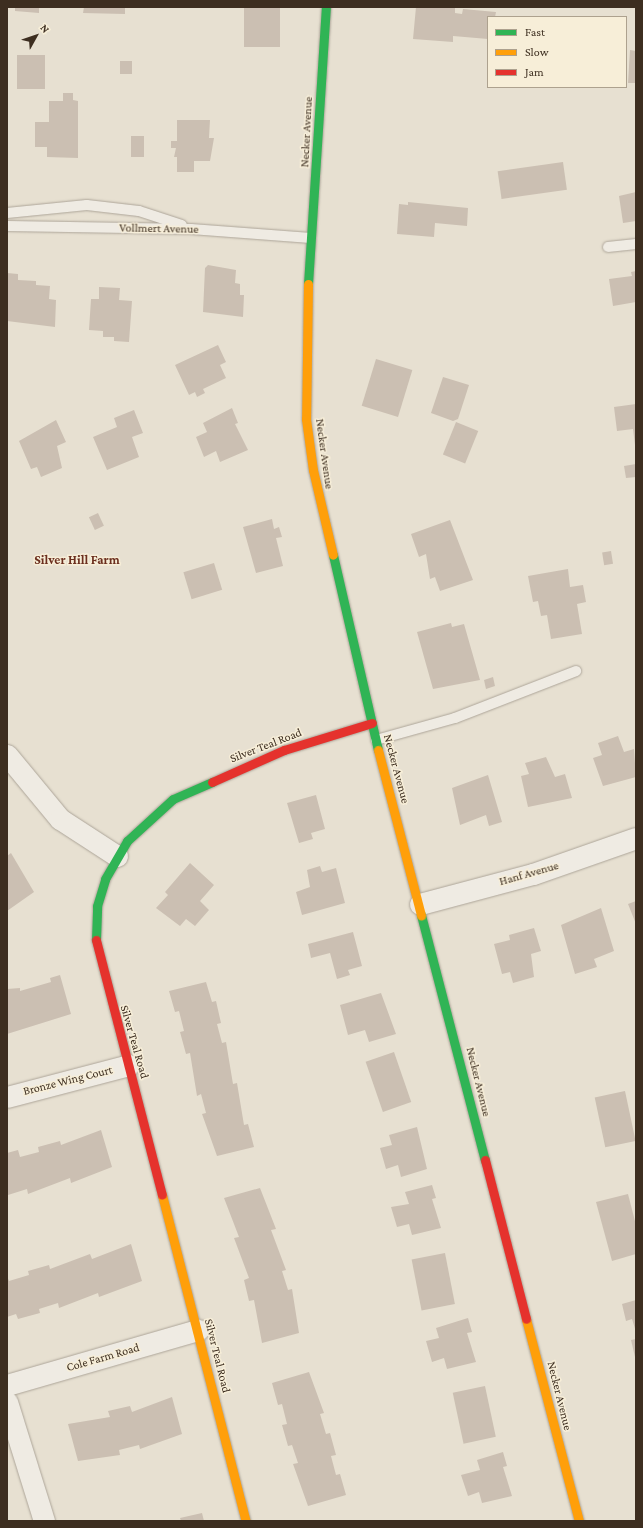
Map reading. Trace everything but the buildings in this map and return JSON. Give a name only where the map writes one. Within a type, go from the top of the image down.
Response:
[{"type":"street","name":"Necker Avenue","points":[[326,7],[312,238],[307,293],[308,434],[323,523],[376,740],[580,1521]]},
{"type":"street","name":"Silver Teal Road","points":[[246,1521],[198,1330],[95,938],[97,906],[117,856],[134,834],[173,799],[284,750],[372,723]]},
{"type":"street","points":[[7,755],[60,820],[117,856]]},
{"type":"street","name":"Hanf Avenue","points":[[420,904],[533,874],[636,838]]},
{"type":"street","name":"Bronze Wing Court","points":[[7,1097],[129,1065]]},
{"type":"street","name":"Cole Farm Road","points":[[7,1385],[198,1330]]},
{"type":"street","points":[[7,1402],[44,1521]]},
{"type":"lane","points":[[7,213],[87,205],[139,211],[191,229]]},
{"type":"lane","name":"Vollmert Avenue","points":[[7,226],[191,229],[312,238]]},
{"type":"lane","points":[[608,247],[636,244]]},
{"type":"lane","points":[[376,740],[455,718],[576,671]]},
{"type":"traffic: fast","points":[[308,284],[326,7]]},
{"type":"traffic: fast","points":[[333,555],[378,750]]},
{"type":"traffic: fast","points":[[96,940],[97,906],[105,879],[127,841],[173,799],[212,782]]},
{"type":"traffic: fast","points":[[421,915],[485,1160]]},
{"type":"traffic: slow","points":[[308,284],[306,419],[313,470],[333,555]]},
{"type":"traffic: slow","points":[[378,750],[421,915]]},
{"type":"traffic: slow","points":[[162,1195],[246,1521]]},
{"type":"traffic: slow","points":[[526,1319],[579,1521]]},
{"type":"traffic: jam","points":[[212,782],[284,750],[372,723]]},
{"type":"traffic: jam","points":[[96,940],[162,1195]]},
{"type":"traffic: jam","points":[[485,1160],[526,1319]]},
{"type":"district","name":"Silver Hill Farm","points":[[77,560]]}]
